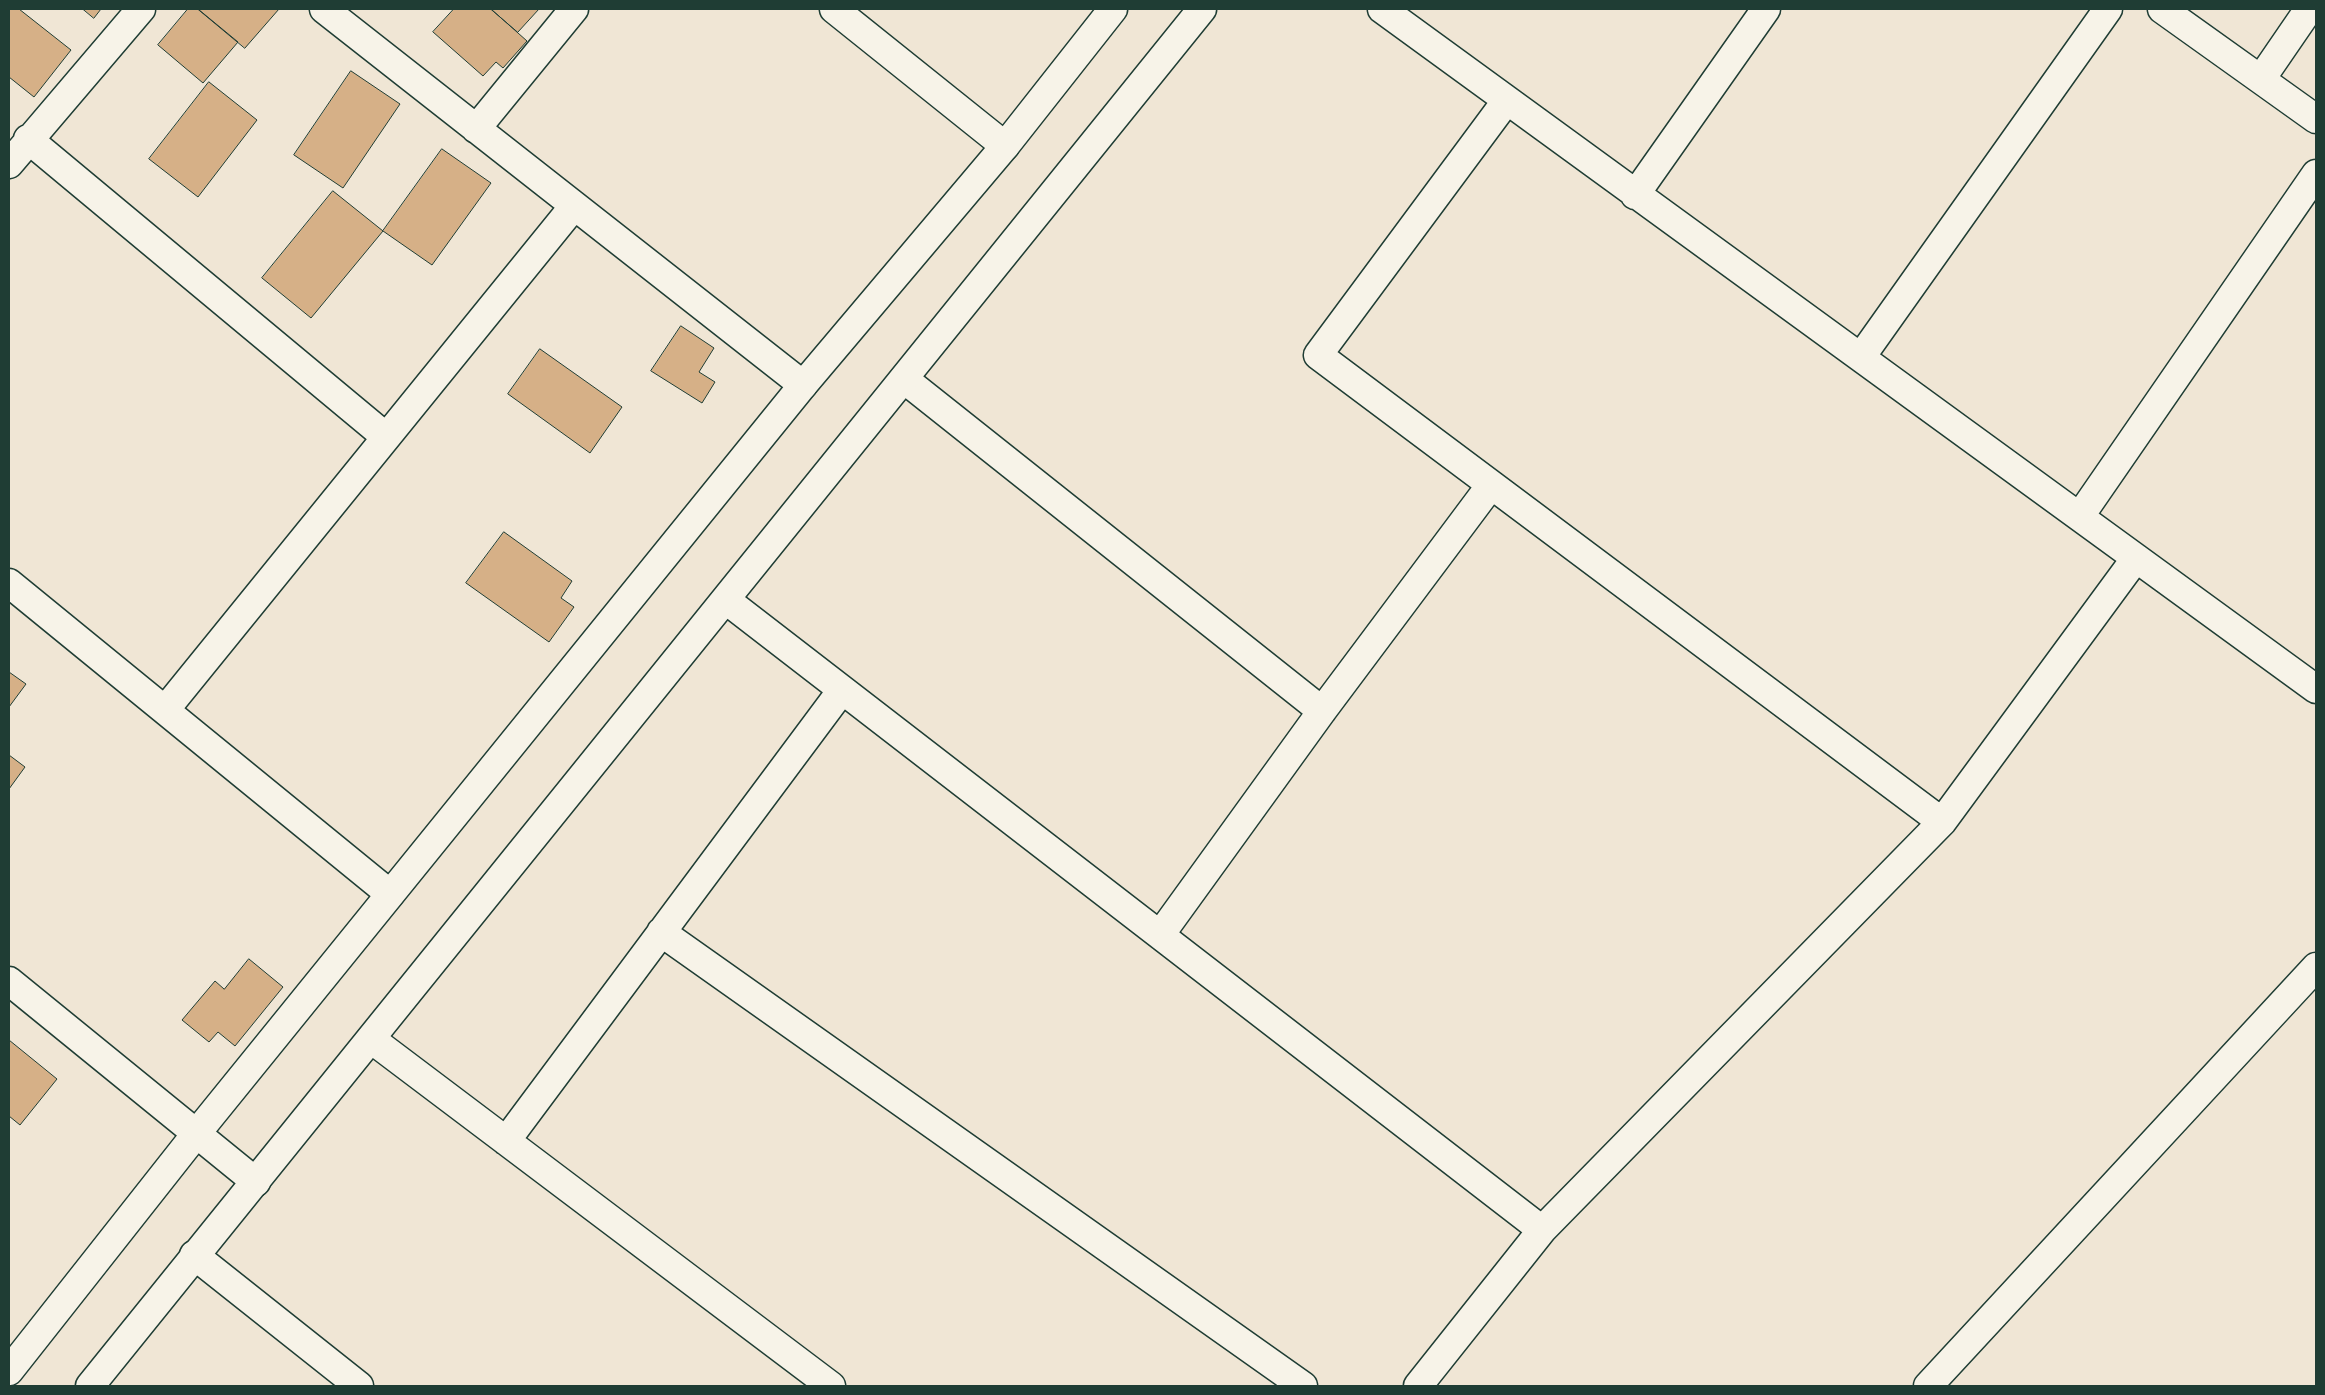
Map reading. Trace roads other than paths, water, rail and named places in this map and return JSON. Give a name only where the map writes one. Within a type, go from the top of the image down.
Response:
[{"type":"street","points":[[9,164],[28,139],[141,9]]},
{"type":"street","points":[[324,9],[803,385]]},
{"type":"street","points":[[476,129],[574,9]]},
{"type":"street","points":[[834,9],[1005,146]]},
{"type":"street","points":[[9,1371],[196,1134],[390,894],[803,385],[1005,146],[1113,9]]},
{"type":"street","points":[[90,1386],[1202,9]]},
{"type":"street","points":[[1382,9],[2136,558],[2315,685]]},
{"type":"street","points":[[1635,195],[1766,9]]},
{"type":"street","points":[[1861,357],[2108,9]]},
{"type":"street","points":[[2162,9],[2316,119]]},
{"type":"street","points":[[2261,79],[2309,9]]},
{"type":"street","points":[[1507,100],[1318,355],[1942,822]]},
{"type":"street","points":[[28,139],[386,437]]},
{"type":"street","points":[[2080,516],[2316,174]]},
{"type":"street","points":[[165,710],[574,206]]},
{"type":"street","points":[[904,379],[1322,711]]},
{"type":"street","points":[[1160,936],[1322,711],[1491,485]]},
{"type":"street","points":[[1418,1386],[1542,1230],[1942,822],[2136,558]]},
{"type":"street","points":[[9,583],[390,894]]},
{"type":"street","points":[[726,600],[1542,1230]]},
{"type":"street","points":[[506,1141],[842,690]]},
{"type":"street","points":[[661,932],[1303,1386]]},
{"type":"street","points":[[1928,1386],[2316,967]]},
{"type":"street","points":[[9,981],[256,1182]]},
{"type":"street","points":[[371,1039],[831,1386]]},
{"type":"street","points":[[194,1255],[360,1386]]}]
